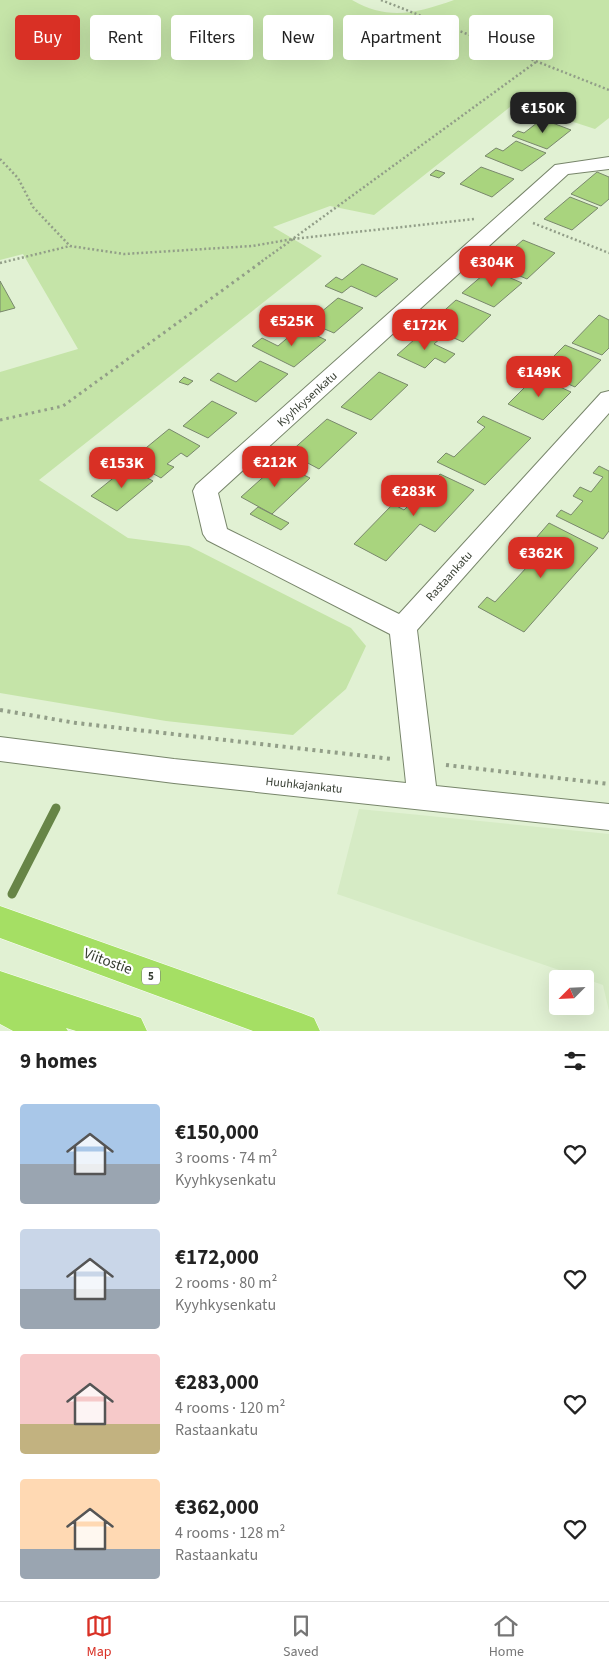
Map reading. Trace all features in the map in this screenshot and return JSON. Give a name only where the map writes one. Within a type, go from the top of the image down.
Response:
[{"type":"highway","name":"Viitostie","points":[[0,922],[301,1031]]},
{"type":"highway","points":[[0,988],[128,1031]]},
{"type":"highway","points":[[0,1005],[49,1031]]},
{"type":"street","name":"Kyyhkysenkatu","points":[[403,628],[216,534],[204,492],[562,169],[609,163]]},
{"type":"street","name":"Rastaankatu","points":[[403,628],[609,398]]},
{"type":"street","points":[[403,628],[422,797]]},
{"type":"street","name":"Huuhkajankatu","points":[[0,749],[174,771],[609,817]]},
{"type":"path","points":[[381,0],[609,90]]},
{"type":"path","points":[[0,420],[63,406],[536,62]]},
{"type":"path","points":[[0,159],[18,178],[33,207],[70,246]]},
{"type":"path","points":[[0,263],[70,246],[124,254],[252,246],[293,239],[511,215],[609,253]]},
{"type":"path","points":[[0,710],[76,723],[609,784]]},
{"type":"shaded area","points":[[0,0],[352,0],[378,11],[403,13],[454,0],[609,0],[609,118],[595,129],[515,103],[374,215],[330,206],[273,227],[322,256],[39,480],[128,538],[189,546],[351,628],[366,646],[346,689],[293,735],[166,721],[0,693],[0,372],[78,349],[23,254],[0,260]]},
{"type":"shaded area","points":[[359,809],[609,834],[609,1011],[603,985],[594,982],[594,970],[559,970],[337,894]]},
{"type":"building","points":[[542,119],[571,130],[547,149],[512,136],[518,131],[524,133]]},
{"type":"building","points":[[516,141],[546,153],[522,171],[485,156],[496,148],[503,151]]},
{"type":"building","points":[[481,167],[514,179],[492,197],[460,184]]},
{"type":"building","points":[[436,170],[445,173],[439,178],[430,175]]},
{"type":"building","points":[[597,172],[609,177],[609,199],[601,206],[571,194]]},
{"type":"building","points":[[570,197],[598,208],[572,230],[544,219]]},
{"type":"building","points":[[523,240],[555,253],[527,279],[494,265]]},
{"type":"building","points":[[362,264],[398,279],[376,297],[351,286],[342,293],[325,286],[336,277],[342,280]]},
{"type":"building","points":[[490,269],[522,283],[494,307],[462,293]]},
{"type":"building","points":[[0,281],[15,308],[0,312]]},
{"type":"building","points":[[338,298],[363,308],[334,333],[301,319],[312,310],[320,313]]},
{"type":"building","points":[[456,300],[491,315],[463,342],[427,326]]},
{"type":"building","points":[[599,315],[609,320],[609,348],[602,355],[572,343]]},
{"type":"building","points":[[296,326],[326,340],[294,367],[252,346],[262,338],[278,346],[292,334],[288,332]]},
{"type":"building","points":[[424,331],[441,338],[434,344],[455,354],[445,363],[435,358],[425,368],[397,355]]},
{"type":"building","points":[[565,345],[601,360],[575,387],[539,371]]},
{"type":"building","points":[[260,361],[288,374],[256,402],[210,380],[218,373],[236,382]]},
{"type":"building","points":[[379,372],[408,385],[371,420],[341,407]]},
{"type":"building","points":[[536,376],[571,392],[543,420],[508,404]]},
{"type":"building","points":[[184,377],[193,381],[188,385],[179,382]]},
{"type":"building","points":[[212,401],[237,413],[208,438],[183,426]]},
{"type":"building","points":[[483,416],[531,438],[485,485],[437,462],[446,453],[454,457],[485,427],[477,422]]},
{"type":"building","points":[[327,419],[357,433],[319,469],[289,453]]},
{"type":"building","points":[[169,429],[200,446],[187,457],[181,453],[167,464],[174,467],[161,478],[130,461]]},
{"type":"building","points":[[279,463],[310,478],[272,514],[241,497]]},
{"type":"building","points":[[599,466],[609,471],[609,531],[603,539],[556,516],[561,510],[571,515],[583,501],[573,496],[580,487],[591,492],[603,477],[593,473]]},
{"type":"building","points":[[127,467],[153,481],[117,511],[91,496]]},
{"type":"building","points":[[440,474],[474,490],[435,532],[420,524],[386,561],[354,544],[393,504],[404,510]]},
{"type":"building","points":[[258,507],[289,523],[281,530],[250,514]]},
{"type":"building","points":[[549,523],[598,548],[524,632],[478,607],[487,597],[495,602],[548,544],[536,538]]},
{"type":"waterway","points":[[12,894],[56,808]]}]
